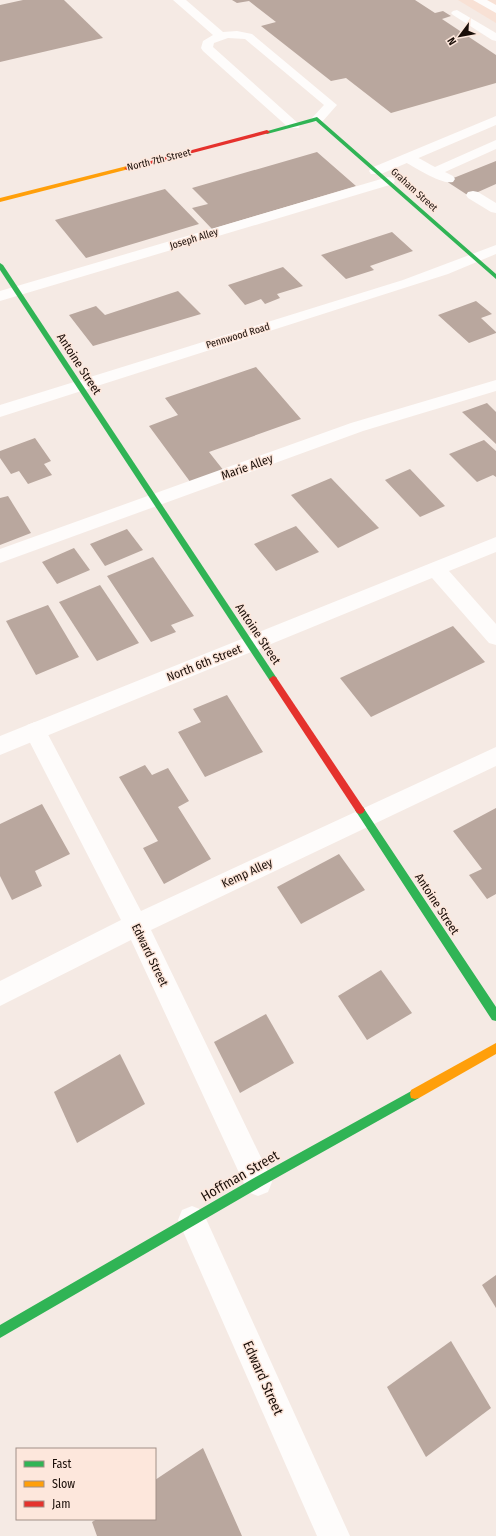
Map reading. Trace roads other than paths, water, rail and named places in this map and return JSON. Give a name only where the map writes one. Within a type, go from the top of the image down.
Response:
[{"type":"street","points":[[179,0],[220,35]]},
{"type":"street","points":[[479,0],[496,10]]},
{"type":"street","points":[[458,13],[496,38]]},
{"type":"street","points":[[294,125],[207,48],[209,41],[220,35],[235,34],[248,36],[331,105],[317,119]]},
{"type":"street","name":"North 7th Street","points":[[0,200],[317,119]]},
{"type":"street","name":"Graham Street","points":[[317,119],[496,277]]},
{"type":"street","points":[[376,171],[496,120]]},
{"type":"street","points":[[434,172],[496,144]]},
{"type":"street","points":[[408,158],[449,180]]},
{"type":"street","name":"Joseph Alley","points":[[0,296],[388,181]]},
{"type":"street","points":[[473,195],[496,209]]},
{"type":"street","name":"Pennwood Road","points":[[0,411],[408,283],[475,259],[496,249]]},
{"type":"street","name":"Antoine Street","points":[[0,266],[496,1016]]},
{"type":"street","name":"Marie Alley","points":[[0,556],[156,501],[357,427],[496,385]]},
{"type":"street","name":"North 6th Street","points":[[0,746],[496,544]]},
{"type":"street","points":[[436,569],[496,637]]},
{"type":"street","name":"Edward Street","points":[[35,731],[136,926],[258,1182]]},
{"type":"street","name":"Kemp Alley","points":[[0,994],[136,926],[496,756]]},
{"type":"street","name":"Hoffman Street","points":[[0,1332],[258,1182],[496,1048]]},
{"type":"street","name":"Edward Street","points":[[192,1220],[334,1536]]}]
